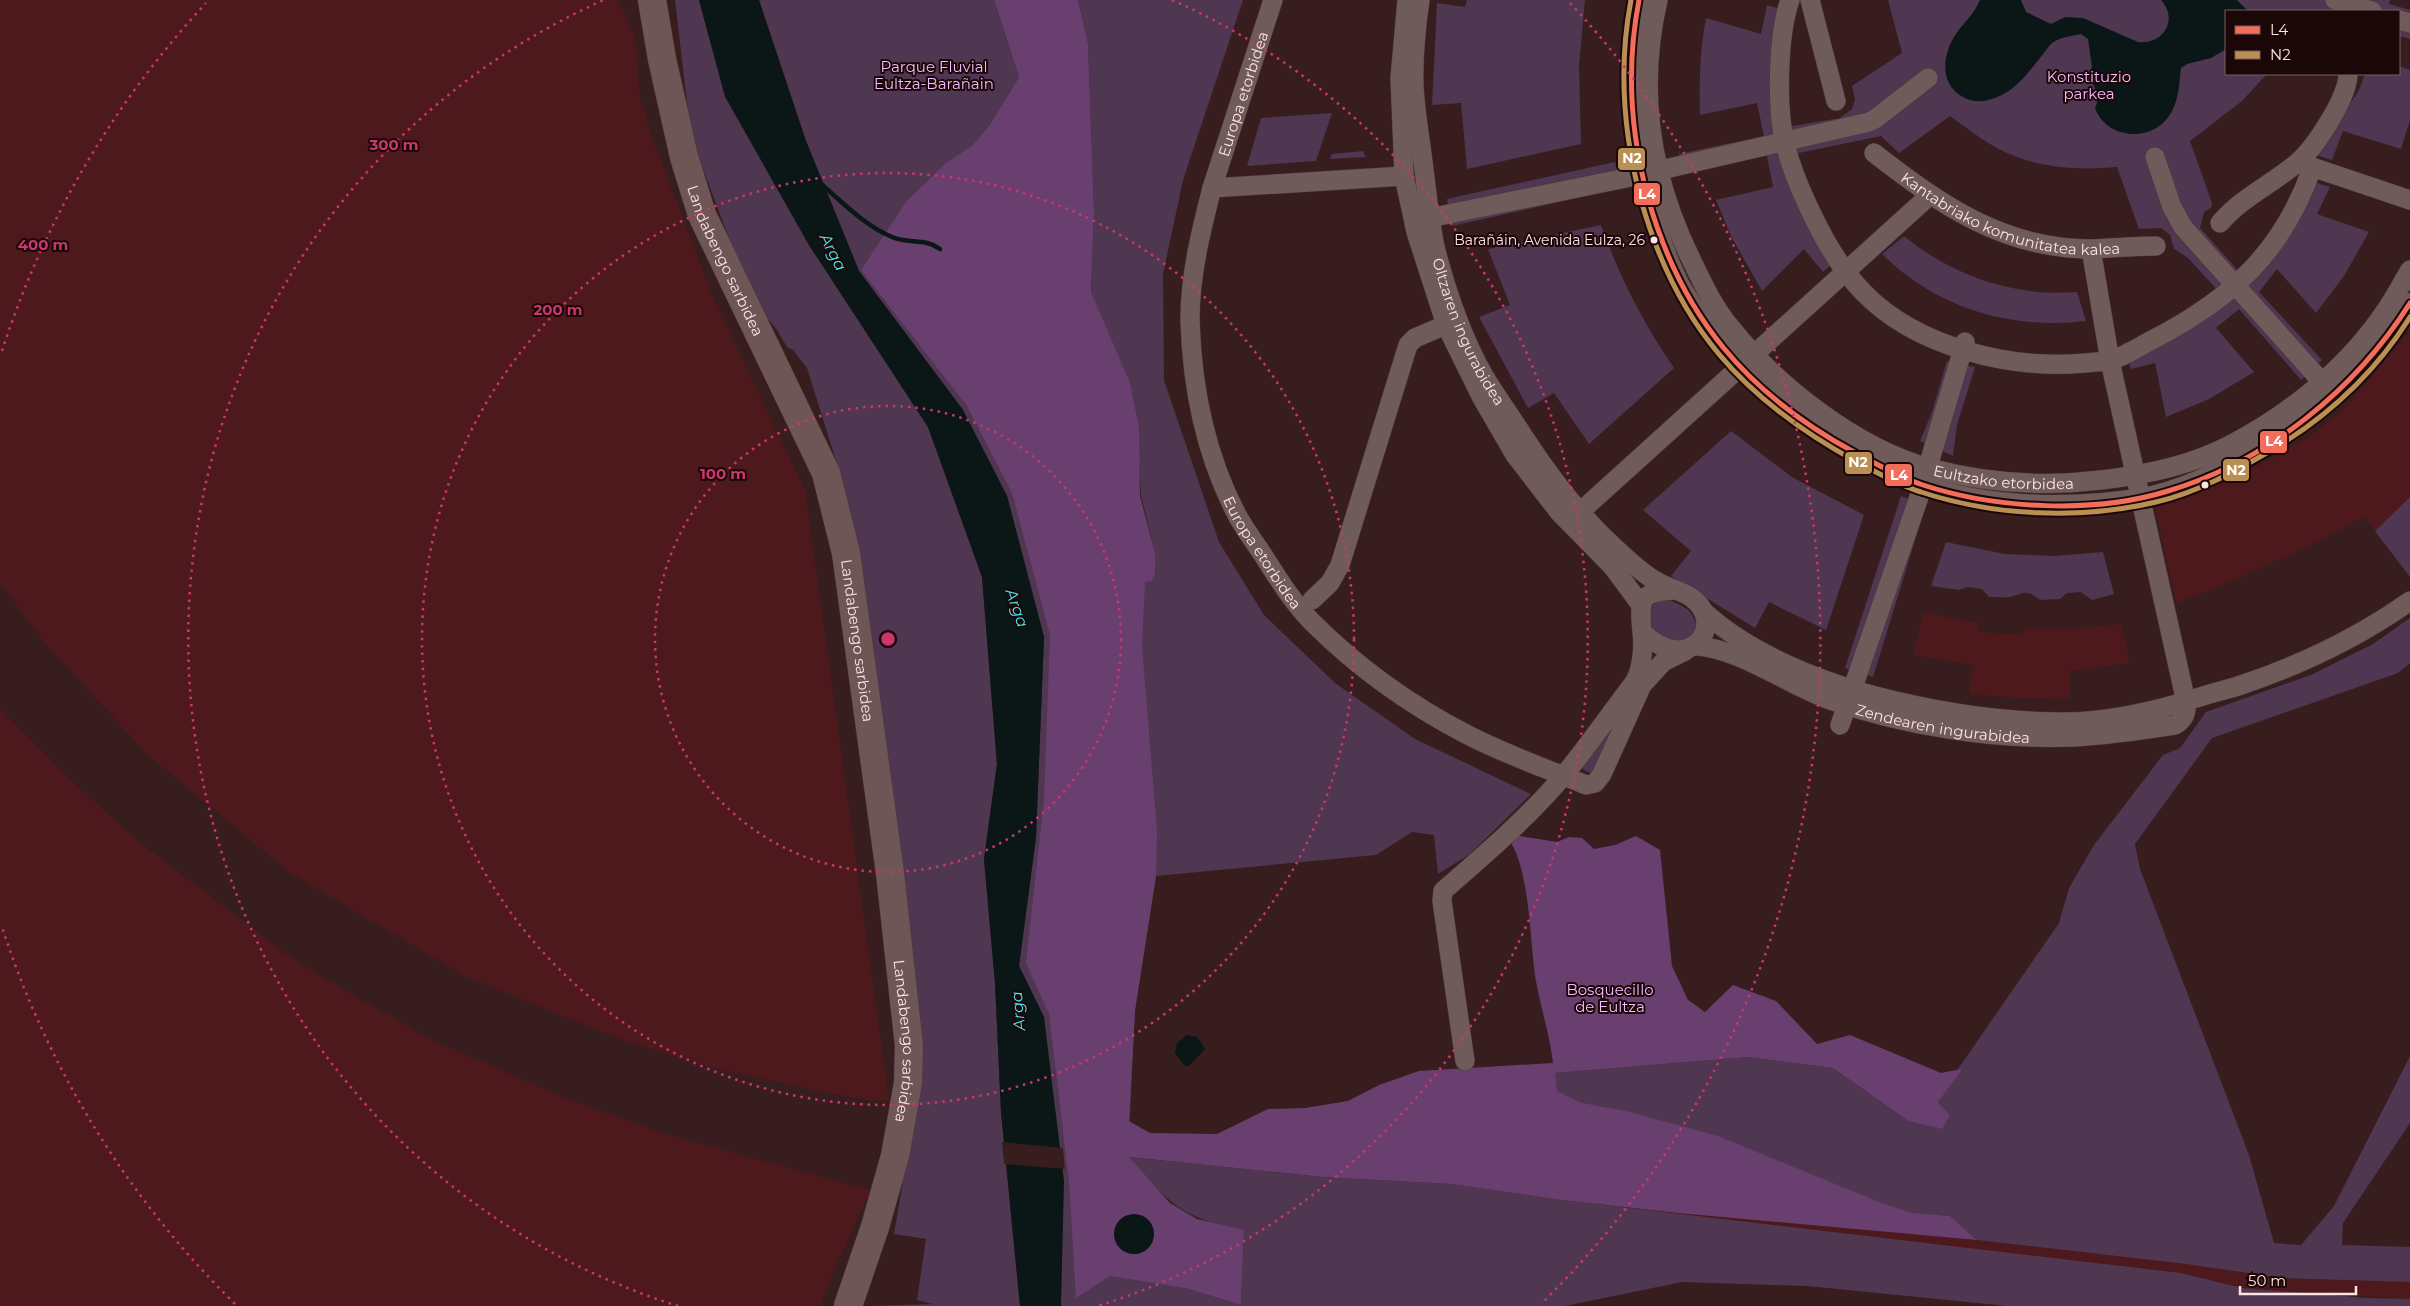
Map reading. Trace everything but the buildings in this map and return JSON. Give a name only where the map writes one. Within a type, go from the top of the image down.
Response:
[{"type":"highway","name":"Landabengo sarbidea","points":[[652,0],[662,59],[682,148],[702,215],[826,473],[846,553],[890,873],[909,1046],[908,1084],[895,1156],[848,1306]]},
{"type":"street","name":"Europa etorbidea","points":[[1274,0],[1212,188],[1195,254],[1190,319],[1196,388],[1212,456],[1237,515],[1277,577],[1302,610],[1349,655],[1399,693],[1465,733],[1532,764],[1586,785],[1595,783],[1602,774],[1642,685],[1663,662],[1691,648]]},
{"type":"street","name":"Oltzaren ingurabidea","points":[[1407,0],[1400,78],[1403,156],[1405,183],[1416,232],[1482,398],[1515,455],[1559,512],[1613,567],[1641,604]]},
{"type":"street","name":"Oltzaren ingurabidea","points":[[1420,0],[1415,42],[1414,84],[1429,218],[1452,322],[1484,375],[1558,487],[1612,545],[1650,577],[1677,590]]},
{"type":"street","name":"Eultzako etorbidea","points":[[1639,0],[1634,20],[1630,68],[1632,118],[1649,172],[1710,298],[1731,328],[1754,354],[1790,388],[1847,430],[1888,452],[1925,476],[2058,484],[2134,477],[2171,468],[2227,447],[2271,421],[2322,382],[2346,359],[2386,311],[2410,270]]},
{"type":"street","name":"Eultzako etorbidea","points":[[1658,0],[1648,68],[1649,172],[1658,234],[1677,279],[1711,334],[1738,368],[1782,407],[1836,443],[1982,499],[2064,505],[2140,498],[2176,488],[2233,463],[2282,436],[2324,406],[2358,372],[2400,320],[2410,303]]},
{"type":"street","points":[[1790,0],[1781,45],[1780,84],[1784,141],[1810,211],[1845,273],[1865,294],[1891,315],[1926,336],[1964,346],[2010,362],[2059,366],[2110,360],[2182,323],[2235,286],[2266,253],[2298,202],[2305,165],[2339,105],[2345,92],[2348,75]]},
{"type":"street","points":[[2335,0],[2369,10]]},
{"type":"street","points":[[1805,1],[1836,101]]},
{"type":"street","points":[[1429,218],[1649,172],[1875,120],[1928,78]]},
{"type":"street","points":[[1403,156],[1409,148],[1422,150]]},
{"type":"street","name":"Kantabriako komunitatea kalea","points":[[1874,153],[1929,196],[1971,219],[2012,236],[2055,246],[2091,249],[2156,246]]},
{"type":"street","points":[[2155,157],[2172,207],[2183,227],[2322,382]]},
{"type":"street","points":[[2220,223],[2235,208],[2305,165],[2410,200]]},
{"type":"street","points":[[1212,188],[1405,183],[1411,194],[1420,196],[1427,190]]},
{"type":"street","points":[[1580,512],[1929,196]]},
{"type":"street","points":[[2091,249],[2110,360],[2134,477],[2186,702]]},
{"type":"street","name":"Europa etorbidea","points":[[1312,600],[1330,583],[1340,565],[1408,345],[1415,338],[1452,322]]},
{"type":"street","points":[[1840,725],[1925,476],[1964,346]]},
{"type":"street","points":[[1465,1061],[1442,901],[1443,892],[1502,839],[1563,776],[1634,682],[1640,665],[1641,604],[1647,595],[1658,591],[1677,590],[1694,599],[1703,611],[1706,622],[1702,639],[1691,648],[1665,648],[1642,633]]},
{"type":"street","name":"Zendearen ingurabidea","points":[[1691,648],[1726,652],[1821,697],[1849,698],[1960,716],[2014,721],[2065,722],[2121,717],[2186,702],[2243,685],[2341,644],[2410,601]]},
{"type":"street","name":"Zendearen ingurabidea","points":[[1703,611],[1725,631],[1849,698]]},
{"type":"shaded area","points":[[0,0],[618,0],[635,37],[640,97],[651,135],[715,302],[805,490],[889,1101],[868,1100],[815,1090],[711,1067],[620,1039],[465,976],[289,872],[148,755],[45,643],[0,583]]},
{"type":"shaded area","points":[[2410,331],[2410,497],[2375,531],[2364,517],[2298,551],[2219,587],[2176,603],[2155,508],[2258,466],[2309,437],[2345,408]]},
{"type":"shaded area","points":[[1924,613],[1979,623],[1978,632],[2024,635],[2024,628],[2070,629],[2121,624],[2130,663],[2069,671],[2069,699],[1969,694],[1973,665],[1913,655]]},
{"type":"shaded area","points":[[0,708],[65,775],[138,841],[286,954],[344,990],[434,1041],[566,1098],[659,1132],[872,1191],[859,1214],[819,1306],[0,1306]]},
{"type":"shaded area","points":[[1451,1184],[1808,1225],[1977,1240],[2186,1264],[2282,1278],[2410,1282],[2410,1299],[2262,1290],[1937,1257]]},
{"type":"green space","points":[[675,0],[699,0],[725,97],[809,245],[928,427],[982,577],[997,764],[984,859],[995,983],[1001,1112],[1020,1306],[870,1306],[933,1304],[917,1300],[926,1239],[894,1234],[906,1163],[874,680],[843,483],[807,368],[793,350],[787,347],[777,330],[751,297],[691,137]]},
{"type":"green space","name":"Parque Fluvial Eultza-Barañain","points":[[759,0],[994,0],[1019,77],[989,126],[1152,581],[1155,574],[1155,553],[1141,495],[1137,428],[1091,292],[1094,211],[1088,43],[1078,0],[1243,0],[1183,180],[1163,274],[1164,380],[1219,542],[1264,615],[1335,683],[1415,739],[1531,794],[1470,854],[1438,874],[1434,835],[1412,832],[1376,855],[1156,876],[1135,1010],[1128,1157],[1322,1177],[1451,1184],[1562,1200],[2181,1273],[2242,1288],[2368,1298],[2410,1299],[2410,1306],[2007,1306],[1807,1286],[1682,1282],[1565,1306],[1061,1306],[1044,1017],[1019,966],[1036,837],[1044,637],[1007,496],[963,410],[859,271],[806,141]],"holes":[[[1128,1157],[1166,1197],[1190,1214],[1244,1230],[1241,1305],[1185,1288]]]},
{"type":"green space","name":"Bosquecillo de Eultza","points":[[994,0],[1078,0],[1088,43],[1094,211],[1091,292],[1130,383],[1139,428],[1140,496],[1155,553],[1155,574],[1152,581],[1145,582],[1142,646],[1157,831],[1156,876],[1135,1010],[1129,1121],[1150,1133],[1217,1134],[1268,1109],[1305,1108],[1348,1101],[1379,1085],[1419,1071],[1553,1063],[1536,981],[1525,887],[1516,853],[1509,840],[1513,835],[1557,842],[1569,837],[1582,838],[1594,849],[1615,845],[1636,836],[1660,850],[1672,966],[1688,1000],[1705,1012],[1733,985],[1776,1001],[1817,1044],[1850,1035],[1941,1073],[1962,1069],[1938,1102],[1950,1115],[1942,1129],[1908,1121],[1833,1068],[1748,1057],[1555,1073],[1557,1091],[1582,1103],[1626,1111],[1718,1136],[1884,1204],[1912,1213],[1950,1216],[1977,1240],[1678,1213],[1562,1200],[1451,1184],[1322,1177],[1129,1157],[1170,1203],[1197,1219],[1244,1230],[1241,1305],[1185,1288],[1110,1276],[1076,1298],[1069,1181],[1049,1014],[1026,963],[1044,800],[1050,635],[1012,493],[967,406],[861,270],[906,202],[946,163],[972,146],[989,126],[1019,77]]},
{"type":"green space","points":[[1467,0],[1585,0],[1579,66],[1581,144],[1467,169],[1461,103],[1432,105],[1437,3],[1465,7]]},
{"type":"green space","name":"Konstituzio parkea","points":[[1888,0],[2390,0],[2389,4],[2410,10],[2410,39],[2400,36],[2400,10],[2225,10],[2225,75],[2266,75],[2242,101],[2190,141],[2212,203],[2211,208],[2204,212],[2200,228],[2243,276],[2308,180],[2330,187],[2317,214],[2369,232],[2344,276],[2316,313],[2277,269],[2259,292],[2322,360],[2301,380],[2239,309],[2216,328],[2254,372],[2209,399],[2166,417],[2155,363],[2131,369],[2122,344],[2162,329],[2221,294],[2188,258],[2174,249],[2170,235],[2161,228],[2139,229],[2117,167],[2065,168],[2040,164],[2006,153],[1950,116],[1899,153],[1881,136],[1794,154],[1798,171],[1843,254],[1823,272],[1804,249],[1762,291],[1731,236],[1716,200],[1773,187],[1766,151],[1682,170],[1679,154],[1764,136],[1757,103],[1700,115],[1700,66],[1706,18],[1761,34],[1767,5],[1787,11],[1783,59],[1787,127],[1840,118],[1852,109],[1855,99],[1852,86],[1902,53]]},
{"type":"green space","points":[[2400,66],[2410,70],[2410,120],[2401,149],[2343,131],[2332,160],[2316,155],[2359,90],[2365,75],[2400,75]]},
{"type":"green space","points":[[1332,113],[1316,161],[1247,166],[1261,118]]},
{"type":"green space","points":[[1363,151],[1366,157],[1330,159],[1332,154]]},
{"type":"green space","points":[[1615,162],[1622,188],[1452,226],[1447,199]]},
{"type":"green space","points":[[1601,225],[1633,299],[1674,368],[1589,444],[1554,393],[1528,408],[1479,317],[1510,305],[1488,249]]},
{"type":"green space","points":[[1904,236],[1943,262],[1963,273],[1985,281],[2031,291],[2077,292],[2086,321],[2030,322],[2003,318],[1976,311],[1951,301],[1926,289],[1903,273],[1882,254]]},
{"type":"green space","points":[[1947,361],[1975,367],[1957,425],[1953,456],[1920,441],[1932,412]]},
{"type":"green space","points":[[1731,431],[1792,477],[1864,515],[1826,630],[1769,602],[1755,628],[1671,576],[1691,551],[1643,510]]},
{"type":"green space","points":[[1901,496],[1926,505],[1873,677],[1845,668]]},
{"type":"green space","points":[[2410,497],[2410,577],[2375,531]]},
{"type":"green space","points":[[1946,542],[2005,554],[2055,556],[2103,552],[2114,594],[2092,600],[2081,592],[2067,593],[2060,599],[2040,600],[2028,593],[2008,597],[1989,597],[1982,589],[1968,587],[1959,590],[1931,586]]},
{"type":"green space","points":[[1667,599],[1687,609],[1693,616],[1697,628],[1689,640],[1676,641],[1661,636],[1647,623],[1650,607],[1659,600]]},
{"type":"green space","points":[[2410,618],[2410,663],[2398,673],[2212,738],[2135,844],[2140,869],[2249,1155],[2274,1243],[2301,1245],[2334,1206],[2410,1056],[2410,1123],[2343,1223],[2342,1245],[2410,1247],[2410,1282],[2282,1278],[2186,1264],[1977,1240],[1950,1216],[1911,1214],[1580,1104],[1555,1092],[1555,1073],[1748,1057],[1833,1068],[1908,1121],[1950,1115],[1938,1102],[1958,1069],[2059,923],[2069,888],[2094,845],[2163,755],[2180,748],[2206,712],[2311,675],[2373,644]]},
{"type":"green space","points":[[1632,692],[1592,773],[1586,771],[1581,767]]},
{"type":"water","name":"Arga","points":[[699,0],[759,0],[806,141],[859,271],[963,410],[1007,496],[1044,637],[1036,837],[1019,966],[1044,1017],[1064,1181],[1061,1306],[1020,1306],[1001,1112],[995,983],[984,859],[997,764],[982,577],[928,427],[809,245],[725,96]]},
{"type":"water","points":[[1980,0],[2021,0],[2026,12],[2051,24],[2065,17],[2083,18],[2138,42],[2147,42],[2155,40],[2166,30],[2169,15],[2161,0],[2237,0],[2247,10],[2225,10],[2225,50],[2211,58],[2187,64],[2181,68],[2175,105],[2161,125],[2141,134],[2129,134],[2109,126],[2095,108],[2099,97],[2089,75],[2092,67],[2088,39],[2081,34],[2062,38],[2052,43],[2020,81],[1995,98],[1975,101],[1967,99],[1956,92],[1950,85],[1945,70],[1947,53],[1954,37],[1975,10]]},
{"type":"water","points":[[1187,1035],[1197,1037],[1205,1049],[1189,1066],[1184,1065],[1175,1053],[1177,1043]]},
{"type":"water","points":[[1130,1214],[1138,1214],[1145,1217],[1151,1223],[1154,1234],[1151,1245],[1145,1251],[1138,1254],[1130,1254],[1123,1251],[1117,1245],[1114,1238],[1114,1230],[1117,1223],[1123,1217]]},
{"type":"pier","points":[[1002,1142],[1063,1148],[1065,1169],[1004,1164]]},
{"type":"waterway","points":[[820,183],[854,213],[882,232],[898,239],[929,243],[940,249]]},
{"type":"transit line","name":"N2","points":[[1631,0],[1627,25],[1624,75],[1626,125],[1641,200],[1656,245],[1673,285],[1719,355],[1748,385],[1780,412],[1816,438],[1904,486],[1949,500],[1978,506],[2038,513],[2068,513],[2127,508],[2186,493],[2243,467],[2311,424],[2348,393],[2365,375],[2381,357],[2410,317]]},
{"type":"transit line","name":"L4","points":[[1639,0],[1632,50],[1631,75],[1637,149],[1648,198],[1662,240],[1679,279],[1699,315],[1723,348],[1750,377],[1781,404],[1816,429],[1854,452],[1914,482],[1951,493],[2013,504],[2077,506],[2139,498],[2168,491],[2205,478],[2240,461],[2274,441],[2336,393],[2388,335],[2410,303]]},
{"type":"place","name":"Barañáin, Avenida Eulza, 26","points":[[1654,240]]}]
